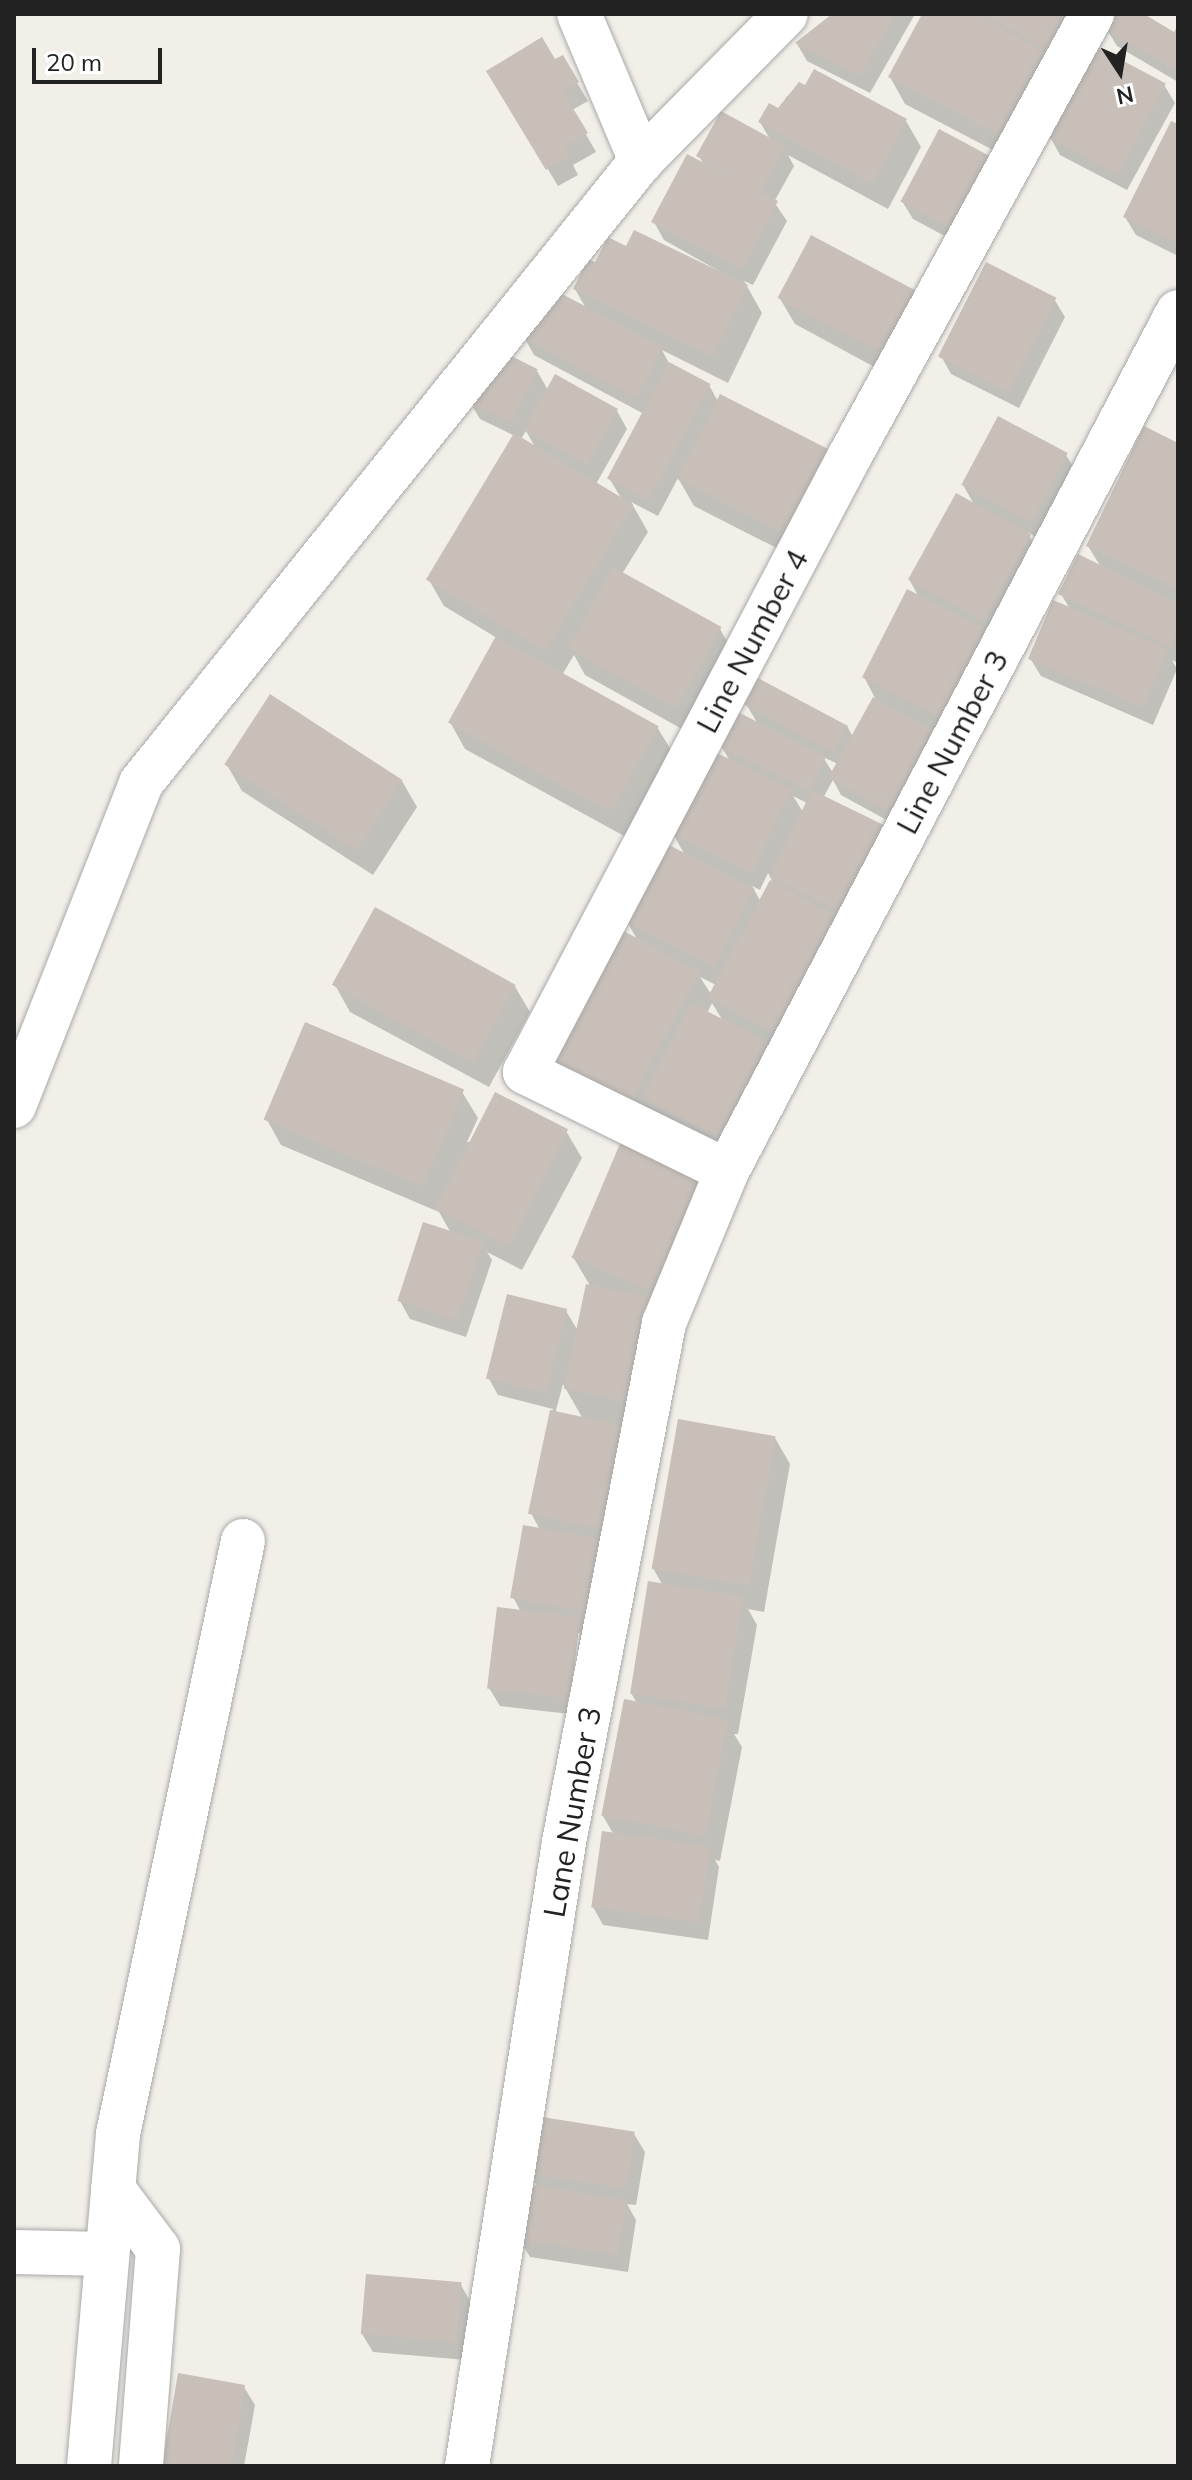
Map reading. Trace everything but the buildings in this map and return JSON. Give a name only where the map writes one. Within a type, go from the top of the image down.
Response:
[{"type":"street","points":[[579,14],[641,161]]},
{"type":"street","points":[[14,1106],[141,783],[641,161],[786,14]]},
{"type":"street","name":"Line Number 4","points":[[727,1171],[525,1072],[847,461],[1092,14]]},
{"type":"street","name":"Line Number 3","points":[[727,1171],[1178,312]]},
{"type":"street","name":"Lane Number 3","points":[[467,2466],[564,1842],[664,1323],[727,1171]]},
{"type":"street","points":[[89,2466],[118,2134],[243,1541]]},
{"type":"street","points":[[113,2189],[158,2249],[141,2466]]},
{"type":"street","points":[[14,2252],[107,2254]]}]
